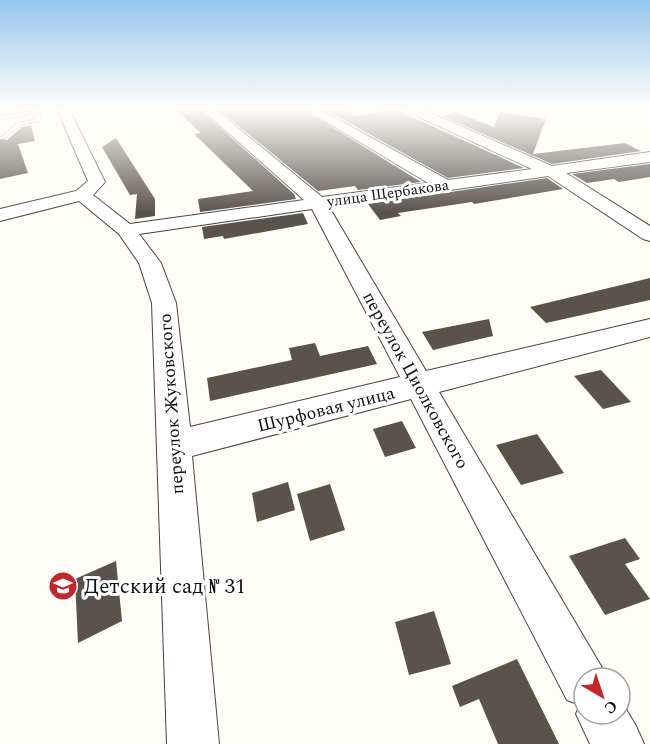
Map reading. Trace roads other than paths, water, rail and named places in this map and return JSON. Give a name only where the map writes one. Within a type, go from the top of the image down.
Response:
[{"type":"street","points":[[0,215],[82,195],[97,182],[79,144]]},
{"type":"street","name":"переулок Циолковского","points":[[249,144],[318,202],[575,666]]},
{"type":"street","points":[[372,144],[444,185]]},
{"type":"street","points":[[490,144],[551,171],[650,235]]},
{"type":"street","name":"улица Щербакова","points":[[126,230],[650,157]]},
{"type":"street","name":"переулок Жуковского","points":[[82,195],[126,230],[150,263],[164,303],[193,744]]},
{"type":"street","name":"Шурфовая улица","points":[[175,445],[650,328]]},
{"type":"street","points":[[608,726],[618,744]]},
{"type":"place","name":"Детский сад № 31","points":[[63,586]]}]
